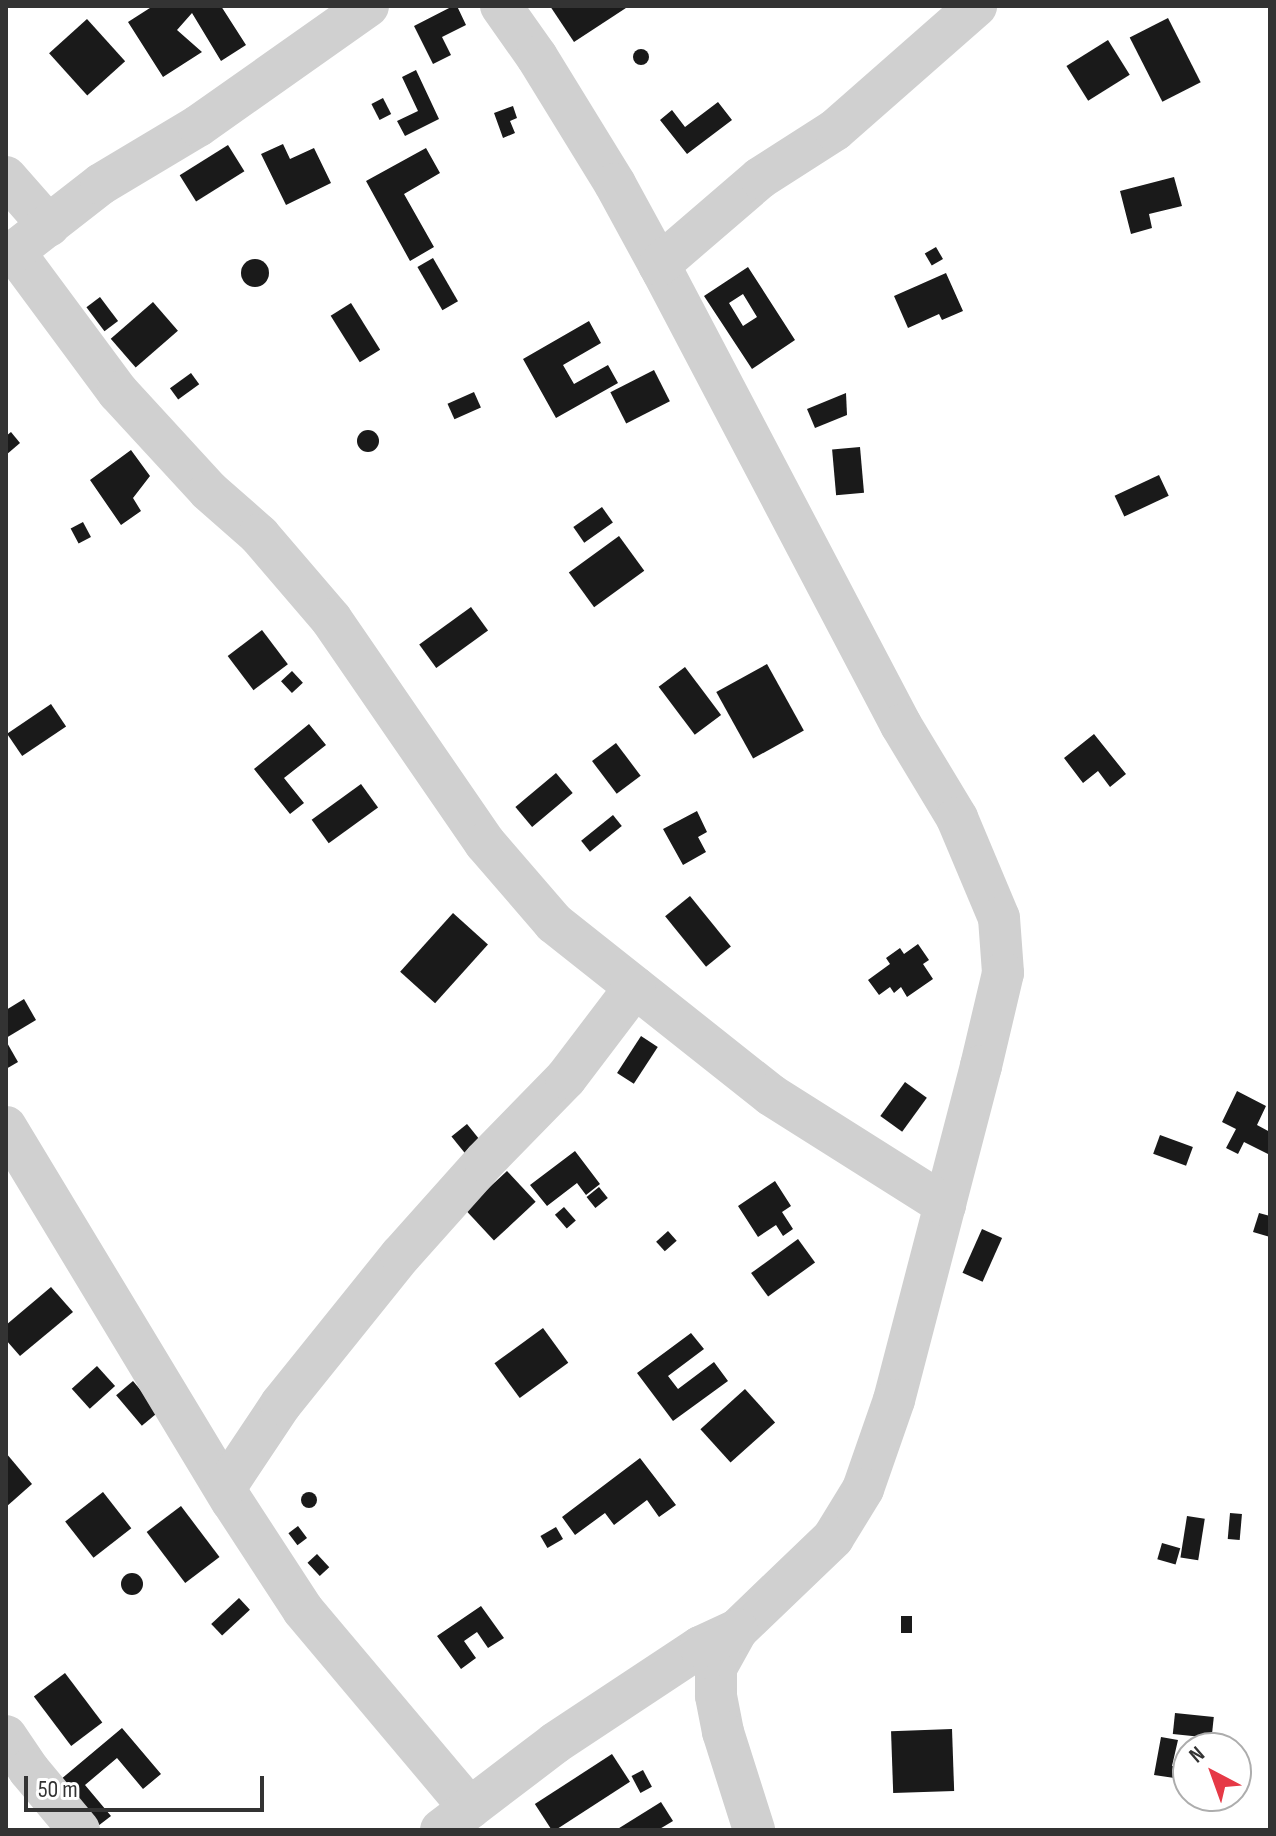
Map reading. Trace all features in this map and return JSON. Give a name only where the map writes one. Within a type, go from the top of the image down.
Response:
[{"type":"street","points":[[368,6],[198,126],[101,184],[11,255],[128,404],[209,491],[259,535],[331,619],[485,843],[554,923],[771,1095],[945,1205]]},
{"type":"street","points":[[501,6],[607,171],[659,265],[901,725],[957,818],[999,918],[1003,973],[894,1400],[863,1489],[833,1538],[737,1630],[716,1668],[716,1696],[723,1732],[754,1830]]},
{"type":"street","points":[[659,265],[760,178],[835,130],[976,6]]},
{"type":"street","points":[[6,177],[49,226]]},
{"type":"street","points":[[225,1488],[281,1404],[401,1255],[485,1161],[566,1078],[635,987]]},
{"type":"street","points":[[6,1127],[225,1488],[303,1610],[455,1819],[555,1743],[700,1647],[737,1630]]},
{"type":"street","points":[[6,1736],[29,1770],[79,1830]]},
{"type":"building","points":[[153,6],[221,6],[246,45],[221,61],[192,13],[177,30],[202,52],[163,77],[128,22]]},
{"type":"building","points":[[457,6],[466,25],[442,37],[451,55],[433,64],[414,26]]},
{"type":"building","points":[[550,6],[629,6],[574,42]]},
{"type":"building","points":[[1168,18],[1201,82],[1162,102],[1130,38]]},
{"type":"building","points":[[87,19],[125,61],[87,95],[49,53]]},
{"type":"building","points":[[1108,40],[1130,75],[1088,101],[1066,66]]},
{"type":"building","points":[[638,49],[644,49],[649,57],[647,63],[638,65],[633,60],[633,54]]},
{"type":"building","points":[[416,70],[439,119],[405,136],[397,121],[418,111],[402,77]]},
{"type":"building","points":[[383,98],[391,114],[380,120],[371,104]]},
{"type":"building","points":[[718,102],[732,120],[687,154],[660,120],[672,110],[685,127]]},
{"type":"building","points":[[513,106],[517,118],[510,121],[515,133],[503,138],[494,113]]},
{"type":"building","points":[[283,144],[290,159],[314,148],[331,183],[286,205],[261,154]]},
{"type":"building","points":[[228,145],[244,171],[196,201],[180,175]]},
{"type":"building","points":[[426,148],[440,173],[404,194],[434,247],[410,261],[366,181]]},
{"type":"building","points":[[1174,177],[1182,206],[1149,214],[1152,228],[1131,234],[1120,191]]},
{"type":"building","points":[[936,247],[943,259],[932,266],[925,254]]},
{"type":"building","points":[[433,258],[458,301],[442,310],[417,267]]},
{"type":"building","points":[[255,259],[265,263],[269,273],[265,283],[255,287],[245,283],[241,273],[245,263]]},
{"type":"building","points":[[748,267],[795,340],[752,369],[704,296]],"holes":[[[743,294],[757,317],[743,326],[729,303]]]},
{"type":"building","points":[[946,273],[963,311],[942,320],[939,314],[908,328],[894,296]]},
{"type":"building","points":[[100,297],[118,321],[104,331],[86,307]]},
{"type":"building","points":[[153,302],[178,331],[136,367],[111,339]]},
{"type":"building","points":[[351,303],[380,350],[360,362],[331,316]]},
{"type":"building","points":[[589,321],[601,343],[563,365],[574,384],[608,365],[618,383],[556,418],[523,359]]},
{"type":"building","points":[[654,370],[670,401],[626,423],[610,392]]},
{"type":"building","points":[[191,373],[199,384],[178,400],[170,388]]},
{"type":"building","points":[[474,392],[481,408],[454,419],[448,404]]},
{"type":"building","points":[[846,393],[847,415],[815,428],[807,409]]},
{"type":"building","points":[[368,430],[376,433],[379,441],[376,449],[368,452],[360,449],[357,441],[360,433]]},
{"type":"building","points":[[11,432],[20,443],[6,455],[6,436]]},
{"type":"building","points":[[860,447],[864,493],[836,495],[832,449]]},
{"type":"building","points":[[131,450],[150,476],[133,498],[141,511],[121,525],[90,480]]},
{"type":"building","points":[[1159,475],[1169,496],[1124,517],[1115,496]]},
{"type":"building","points":[[602,507],[613,523],[584,543],[573,527]]},
{"type":"building","points":[[83,522],[91,537],[79,544],[71,529]]},
{"type":"building","points":[[619,536],[644,571],[594,607],[569,572]]},
{"type":"building","points":[[471,607],[488,630],[436,668],[419,645]]},
{"type":"building","points":[[262,630],[288,664],[254,690],[228,656]]},
{"type":"building","points":[[767,664],[804,730],[753,759],[716,692]]},
{"type":"building","points":[[685,667],[721,715],[695,735],[659,687]]},
{"type":"building","points":[[292,671],[303,683],[292,693],[281,681]]},
{"type":"building","points":[[51,704],[66,726],[22,756],[7,734]]},
{"type":"building","points":[[309,724],[326,745],[284,778],[304,803],[290,814],[254,769]]},
{"type":"building","points":[[1094,734],[1126,774],[1110,787],[1098,771],[1083,783],[1064,758]]},
{"type":"building","points":[[616,743],[641,776],[617,794],[592,761]]},
{"type":"building","points":[[556,773],[573,793],[532,827],[515,807]]},
{"type":"building","points":[[361,784],[378,807],[329,843],[312,820]]},
{"type":"building","points":[[697,811],[707,832],[698,837],[706,852],[683,865],[663,829]]},
{"type":"building","points":[[613,815],[622,826],[590,852],[581,841]]},
{"type":"building","points":[[690,896],[731,947],[706,967],[665,916]]},
{"type":"building","points":[[453,913],[488,944],[435,1003],[400,972]]},
{"type":"building","points":[[918,944],[929,960],[923,964],[933,979],[907,997],[901,987],[894,993],[890,987],[879,995],[868,980],[890,964],[886,958],[900,948],[904,954]]},
{"type":"building","points":[[24,999],[36,1020],[6,1038],[6,1010]]},
{"type":"building","points":[[641,1036],[658,1047],[634,1084],[617,1073]]},
{"type":"building","points":[[6,1041],[18,1062],[6,1069]]},
{"type":"building","points":[[905,1082],[927,1098],[902,1132],[880,1116]]},
{"type":"building","points":[[1237,1091],[1266,1106],[1257,1125],[1270,1132],[1268,1154],[1244,1142],[1238,1154],[1226,1148],[1236,1129],[1222,1122]]},
{"type":"building","points":[[467,1124],[484,1145],[468,1158],[451,1137]]},
{"type":"building","points":[[1160,1135],[1193,1147],[1186,1166],[1153,1154]]},
{"type":"building","points":[[575,1151],[600,1184],[586,1195],[577,1183],[547,1206],[530,1185]]},
{"type":"building","points":[[507,1171],[536,1202],[494,1241],[465,1210]]},
{"type":"building","points":[[775,1181],[791,1206],[782,1212],[793,1229],[783,1236],[776,1225],[758,1237],[738,1206]]},
{"type":"building","points":[[599,1187],[608,1198],[595,1208],[587,1197]]},
{"type":"building","points":[[564,1207],[576,1221],[567,1228],[555,1215]]},
{"type":"building","points":[[1259,1213],[1270,1216],[1270,1237],[1253,1232]]},
{"type":"building","points":[[982,1229],[1002,1238],[983,1282],[962,1273]]},
{"type":"building","points":[[668,1231],[677,1241],[665,1251],[656,1242]]},
{"type":"building","points":[[798,1239],[815,1262],[768,1297],[751,1273]]},
{"type":"building","points":[[51,1287],[73,1312],[20,1356],[6,1340],[6,1325]]},
{"type":"building","points":[[543,1328],[568,1363],[520,1398],[494,1363]]},
{"type":"building","points":[[691,1333],[704,1349],[668,1376],[678,1389],[714,1362],[728,1381],[673,1421],[637,1373]]},
{"type":"building","points":[[97,1366],[115,1386],[90,1409],[72,1389]]},
{"type":"building","points":[[133,1381],[159,1412],[142,1426],[116,1395]]},
{"type":"building","points":[[745,1389],[775,1422],[731,1463],[700,1429]]},
{"type":"building","points":[[6,1453],[32,1484],[6,1507]]},
{"type":"building","points":[[640,1458],[676,1505],[659,1517],[647,1500],[614,1525],[605,1513],[575,1535],[562,1517]]},
{"type":"building","points":[[103,1492],[131,1528],[93,1558],[65,1522]]},
{"type":"building","points":[[309,1492],[317,1500],[309,1508],[301,1500]]},
{"type":"building","points":[[181,1506],[220,1557],[185,1583],[147,1532]]},
{"type":"building","points":[[1230,1513],[1242,1514],[1240,1540],[1228,1539]]},
{"type":"building","points":[[1187,1516],[1205,1519],[1198,1560],[1180,1557]]},
{"type":"building","points":[[298,1526],[307,1538],[297,1545],[288,1533]]},
{"type":"building","points":[[556,1527],[563,1539],[547,1548],[540,1536]]},
{"type":"building","points":[[1162,1543],[1180,1548],[1176,1565],[1157,1559]]},
{"type":"building","points":[[317,1554],[329,1567],[320,1576],[307,1563]]},
{"type":"building","points":[[132,1573],[143,1584],[132,1595],[121,1584]]},
{"type":"building","points":[[239,1598],[250,1610],[222,1636],[211,1624]]},
{"type":"building","points":[[481,1606],[504,1638],[488,1648],[477,1632],[464,1641],[476,1658],[461,1669],[437,1636]]},
{"type":"building","points":[[901,1616],[912,1616],[912,1633],[901,1633]]},
{"type":"building","points":[[65,1673],[102,1723],[71,1746],[34,1696]]},
{"type":"building","points":[[1175,1713],[1214,1717],[1212,1732],[1173,1732]]},
{"type":"building","points":[[122,1728],[161,1774],[143,1789],[117,1758],[85,1785],[111,1816],[98,1826],[60,1780]]},
{"type":"building","points":[[952,1729],[954,1791],[893,1793],[891,1731]]},
{"type":"building","points":[[1161,1737],[1172,1739],[1172,1778],[1154,1775]]},
{"type":"building","points":[[612,1754],[630,1782],[556,1830],[552,1830],[535,1804]]},
{"type":"building","points":[[643,1770],[652,1787],[640,1793],[632,1776]]},
{"type":"building","points":[[661,1802],[673,1821],[658,1830],[616,1830]]}]
